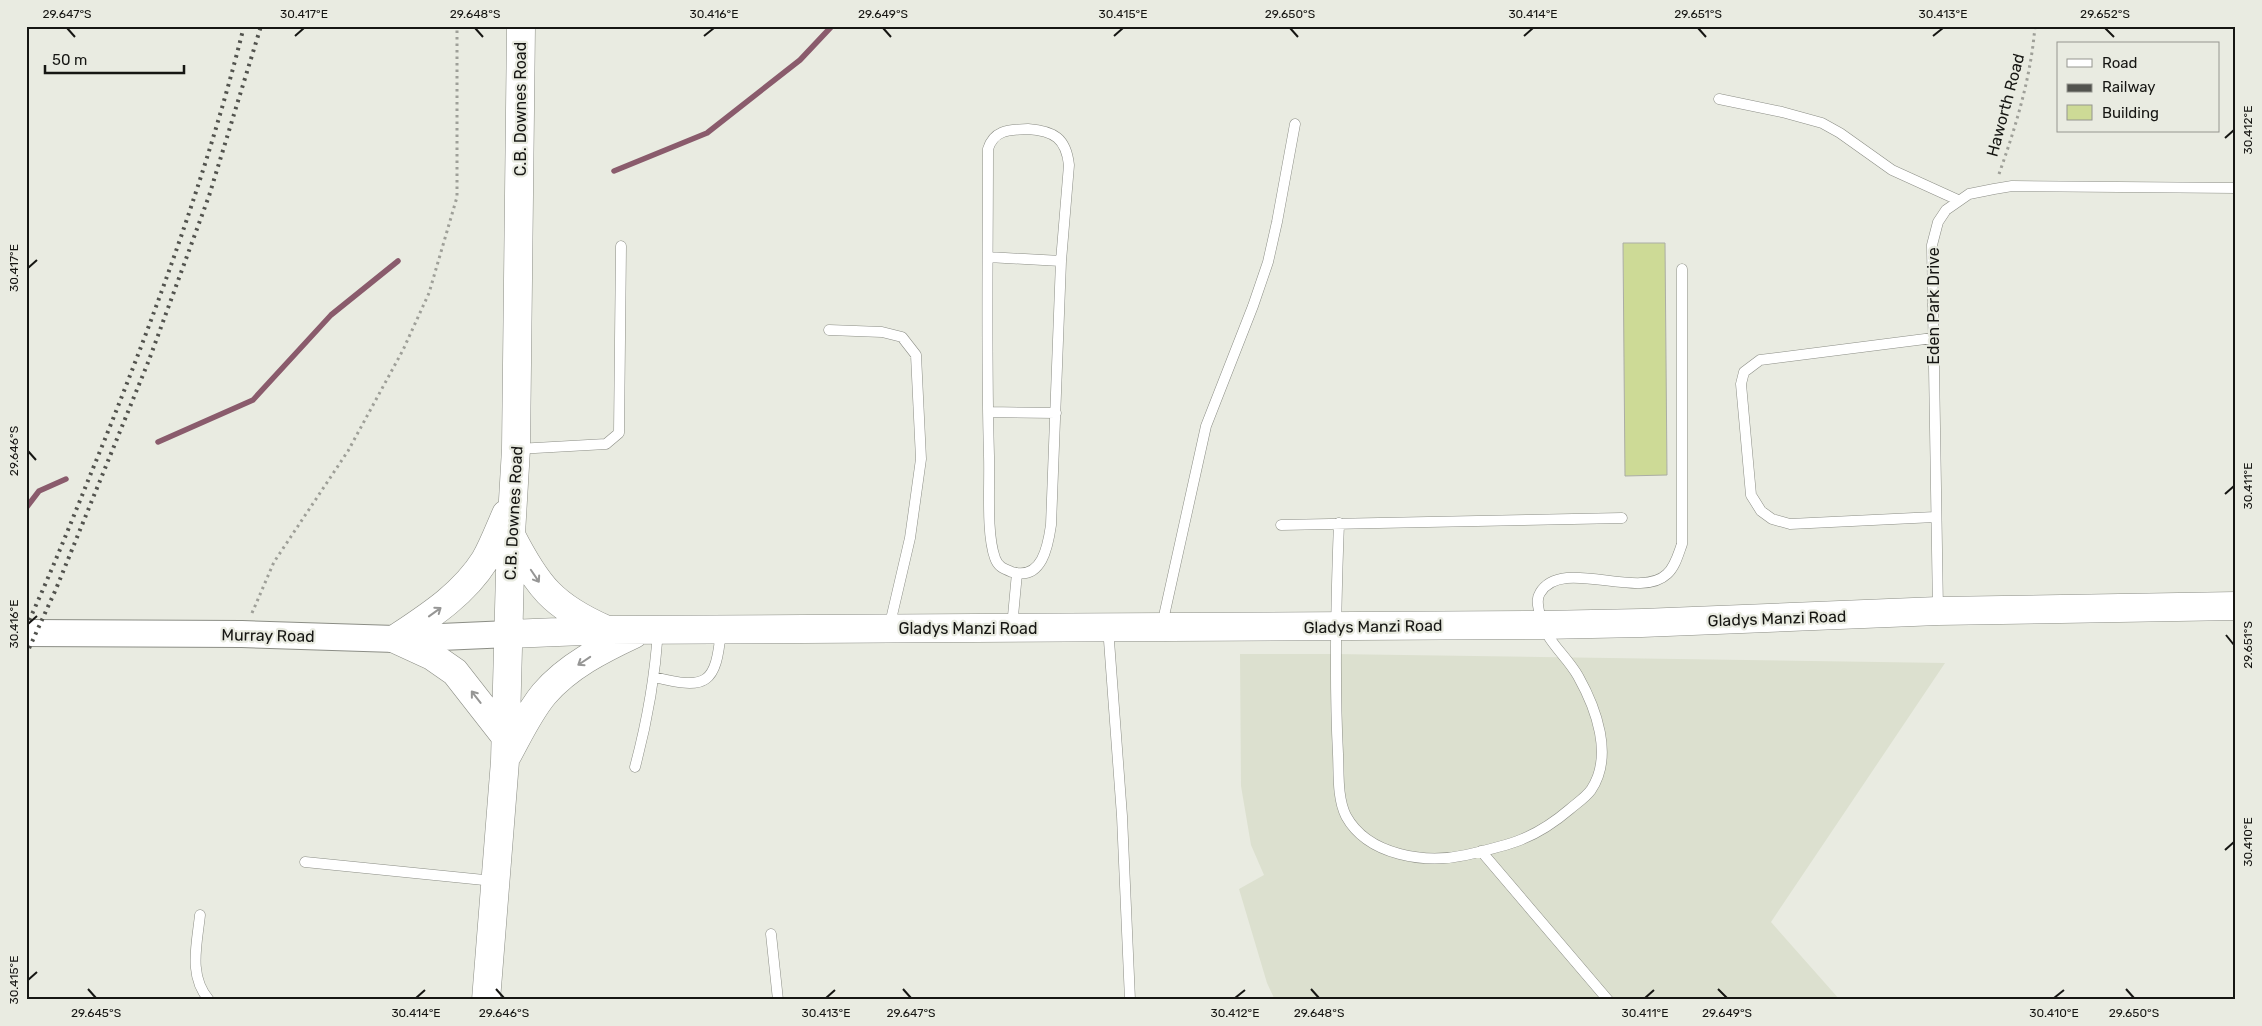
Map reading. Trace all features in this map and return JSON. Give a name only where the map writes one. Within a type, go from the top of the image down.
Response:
[{"type":"main road","name":"C.B. Downes Road","points":[[486,1000],[505,748],[512,499],[516,449],[521,26]]},
{"type":"main road","points":[[395,638],[435,612],[469,582],[493,545],[512,499]]},
{"type":"main road","points":[[511,534],[524,559],[546,593],[577,616],[608,630]]},
{"type":"main road","name":"Gladys Manzi Road","points":[[509,634],[608,630],[1542,625],[1642,623],[1938,611],[2236,606]]},
{"type":"main road","points":[[395,638],[432,656],[455,672],[505,748],[544,694],[556,682],[593,655],[650,630]]},
{"type":"street","name":"Murray Road","points":[[26,633],[242,634],[395,638],[509,634]]},
{"type":"lane","points":[[1719,99],[1782,112],[1822,123],[1840,133],[1892,170],[1958,200]]},
{"type":"lane","points":[[1162,626],[1206,426],[1253,306],[1268,262],[1295,124]]},
{"type":"lane","points":[[1005,130],[1042,130],[1057,137],[1067,151],[1069,165],[1061,261],[1052,525],[1046,553],[1039,565],[1025,573],[1017,573],[1000,566],[993,550],[988,412],[988,149],[990,141],[1005,130]]},
{"type":"lane","name":"Eden Park Drive","points":[[1938,611],[1932,245],[1938,222],[1946,210],[1969,194],[2012,186],[2236,188]]},
{"type":"lane","points":[[516,449],[606,444],[619,433],[621,246]]},
{"type":"lane","points":[[988,257],[1061,261]]},
{"type":"lane","points":[[1339,523],[1335,626],[1338,759],[1340,797],[1346,815],[1368,840],[1394,851],[1428,859],[1514,844],[1539,832],[1560,818],[1590,792],[1602,764],[1602,744],[1588,697],[1577,675],[1547,637],[1542,625],[1537,597],[1549,584],[1558,580],[1578,578],[1646,583],[1658,581],[1668,573],[1676,562],[1682,544],[1682,269]]},
{"type":"lane","points":[[829,330],[882,332],[902,337],[916,355],[921,459],[910,538],[889,629]]},
{"type":"lane","points":[[1933,338],[1760,360],[1744,372],[1741,384],[1751,495],[1762,512],[1772,519],[1790,524],[1935,517]]},
{"type":"lane","points":[[988,412],[1056,413]]},
{"type":"lane","points":[[1281,525],[1622,518]]},
{"type":"lane","points":[[1012,628],[1017,573]]},
{"type":"lane","points":[[1108,626],[1122,816],[1130,1000]]},
{"type":"lane","points":[[635,767],[645,728],[654,677],[650,630]]},
{"type":"lane","points":[[654,677],[683,684],[697,683],[704,680],[715,667],[721,630]]},
{"type":"lane","points":[[1481,851],[1608,1000]]},
{"type":"lane","points":[[305,862],[494,881]]},
{"type":"lane","points":[[200,915],[194,965],[202,992],[208,1000]]},
{"type":"lane","points":[[771,934],[778,1000]]},
{"type":"path","points":[[242,634],[274,562],[348,451],[403,350],[429,292],[457,197],[457,26]]},
{"type":"path","name":"Haworth Road","points":[[1994,189],[2013,136],[2026,88],[2035,26]]},
{"type":"shaded area","points":[[1240,654],[1945,663],[1771,922],[1840,1000],[1275,1000],[1267,983],[1239,889],[1264,875],[1251,845],[1241,786]]},
{"type":"building","points":[[1623,243],[1665,243],[1667,475],[1625,476]]},
{"type":"waterway","points":[[614,171],[707,133],[800,60],[832,26]]},
{"type":"waterway","points":[[158,442],[253,400],[331,315],[398,261]]},
{"type":"waterway","points":[[26,508],[39,491],[66,479]]},
{"type":"railway","points":[[26,627],[105,439],[182,235],[215,131],[244,26]]},
{"type":"railway","points":[[26,655],[56,589],[149,360],[209,196],[261,26]]}]
